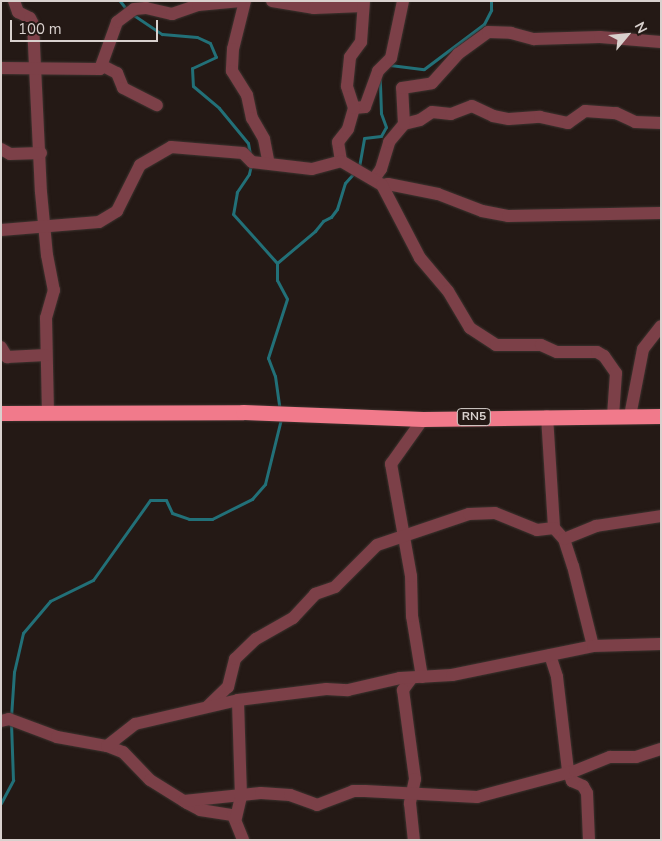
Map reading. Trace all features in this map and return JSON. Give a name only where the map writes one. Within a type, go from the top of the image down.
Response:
[{"type":"highway","name":"RN5","points":[[1,413],[243,412],[281,415],[423,419],[661,416]]},
{"type":"street","points":[[14,1],[20,14],[33,22],[45,228],[54,290],[46,318],[48,414]]},
{"type":"street","points":[[1,68],[95,70],[103,66],[117,22],[134,9],[146,8],[174,14],[198,5],[241,1]]},
{"type":"street","points":[[245,1],[233,49],[232,71],[247,95],[252,118],[264,139],[269,164]]},
{"type":"street","points":[[272,1],[314,8],[363,4],[361,42],[350,57],[347,86],[354,108],[348,129],[338,142],[341,161]]},
{"type":"street","points":[[354,108],[365,107],[378,71],[391,58],[403,1]]},
{"type":"street","points":[[404,124],[402,88],[432,83],[458,54],[488,32],[510,33],[534,39],[600,37],[661,42]]},
{"type":"street","points":[[103,66],[117,73],[123,88],[156,105]]},
{"type":"street","points":[[613,416],[616,373],[600,353],[557,352],[541,345],[496,345],[470,328],[448,291],[420,258],[378,182],[388,142],[404,124],[420,120],[432,112],[452,114],[472,106],[493,116],[509,119],[540,117],[568,123],[585,111],[616,113],[635,122],[661,123]]},
{"type":"street","points":[[1,230],[96,224],[116,213],[138,166],[171,147],[243,153],[252,162],[312,169],[341,161],[378,182],[438,194],[482,211],[508,216],[661,213]]},
{"type":"street","points":[[1,149],[10,154],[41,153]]},
{"type":"street","points":[[630,416],[643,349],[661,326]]},
{"type":"street","points":[[1,347],[7,357],[46,355]]},
{"type":"street","points":[[547,416],[554,528],[564,539],[584,598],[593,646]]},
{"type":"street","points":[[416,678],[411,576],[402,535],[391,464],[423,419]]},
{"type":"street","points":[[206,707],[228,687],[233,661],[256,639],[293,618],[315,594],[338,584],[374,547],[402,535],[473,513],[499,514],[537,530],[554,528]]},
{"type":"street","points":[[564,539],[596,526],[661,516]]},
{"type":"street","points":[[107,746],[135,724],[238,700],[326,689],[348,690],[374,682],[491,668],[593,646],[661,644]]},
{"type":"street","points":[[550,655],[557,678],[568,771],[572,781],[586,790],[589,840]]},
{"type":"street","points":[[414,840],[412,794],[415,778],[403,690],[416,678]]},
{"type":"street","points":[[238,700],[241,797],[236,818],[243,840]]},
{"type":"street","points":[[1,721],[9,718],[56,737],[107,746],[126,754],[150,780],[200,810],[228,814],[236,818]]},
{"type":"street","points":[[184,801],[261,794],[290,795],[317,805],[353,791],[477,797],[568,771],[575,771],[610,757],[636,757],[661,749]]},
{"type":"waterway","points":[[120,1],[127,10]]},
{"type":"waterway","points":[[390,65],[424,69],[484,24],[491,10],[491,1]]},
{"type":"waterway","points":[[132,14],[162,34],[197,37],[210,43],[216,57],[192,68],[193,86],[219,108],[248,143],[250,154]]},
{"type":"waterway","points":[[359,167],[364,138],[381,136],[386,127],[381,113],[380,80]]},
{"type":"waterway","points":[[251,165],[249,174],[237,192],[233,214],[277,263],[277,280],[287,299],[268,358],[275,376],[280,410]]},
{"type":"waterway","points":[[277,263],[315,231],[323,221],[331,217],[337,209],[345,183],[355,172]]},
{"type":"waterway","points":[[11,717],[14,672],[23,633],[50,601],[93,580],[150,500],[166,500],[172,513],[189,519],[212,519],[252,499],[265,484],[281,419]]},
{"type":"waterway","points":[[1,803],[13,780],[11,723]]}]
